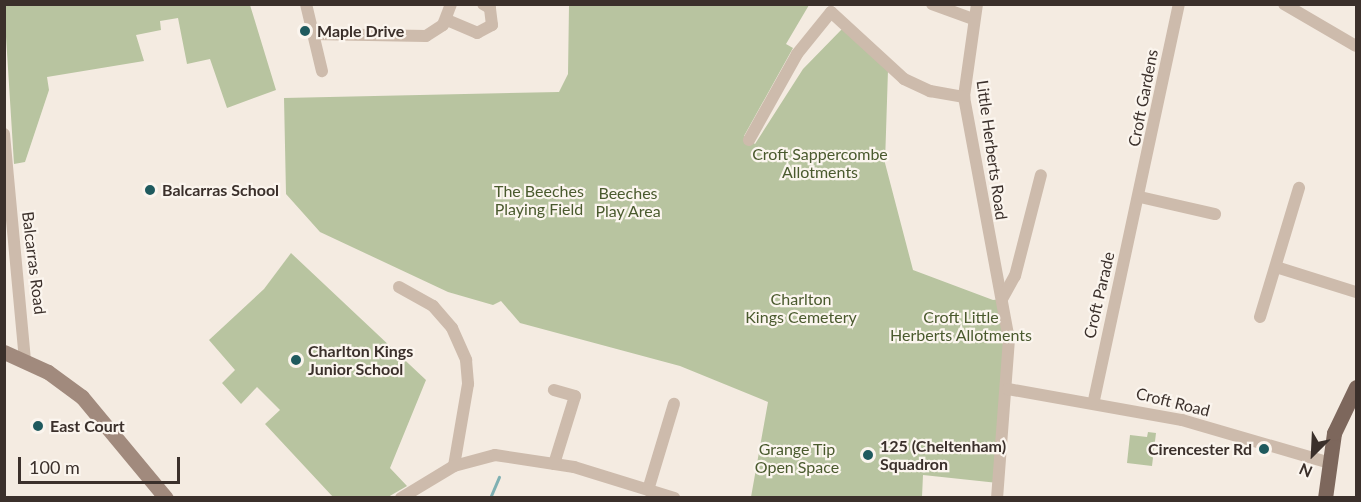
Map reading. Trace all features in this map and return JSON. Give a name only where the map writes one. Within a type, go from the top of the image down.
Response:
[{"type":"main road","points":[[1325,498],[1327,462],[1356,387]]},
{"type":"street","points":[[306,4],[322,71]]},
{"type":"street","points":[[312,34],[420,37],[447,20],[451,4]]},
{"type":"street","points":[[447,20],[477,33],[492,25],[490,8],[483,4]]},
{"type":"street","points":[[932,4],[973,19]]},
{"type":"street","name":"Little Herberts Road","points":[[977,4],[973,19],[964,97],[979,198],[1009,339],[1008,389],[997,498]]},
{"type":"street","name":"Croft Gardens","points":[[1094,400],[1140,197],[1179,4]]},
{"type":"street","points":[[1284,4],[1307,20],[1356,46]]},
{"type":"street","points":[[749,140],[797,54],[831,12],[904,79],[930,91],[964,97]]},
{"type":"street","name":"Balcarras Road","points":[[4,134],[11,182],[7,226],[22,284],[25,359]]},
{"type":"street","points":[[1002,299],[1015,276],[1041,175]]},
{"type":"street","points":[[1260,317],[1299,188]]},
{"type":"street","points":[[1140,197],[1215,214]]},
{"type":"street","points":[[1276,267],[1356,292]]},
{"type":"street","points":[[399,287],[440,313],[462,348],[468,384],[454,466]]},
{"type":"street","points":[[4,352],[25,359],[82,397],[166,498]]},
{"type":"street","name":"Croft Road","points":[[1008,389],[1094,400],[1327,462]]},
{"type":"street","points":[[554,390],[575,396],[554,464]]},
{"type":"street","points":[[648,490],[674,404]]},
{"type":"street","points":[[401,498],[454,466],[485,454],[554,464],[674,498]]},
{"type":"green space","points":[[4,5],[250,5],[276,90],[227,108],[210,59],[187,64],[178,18],[160,21],[161,30],[136,35],[144,61],[47,77],[49,90],[25,162],[14,164]]},
{"type":"green space","points":[[569,5],[809,5],[786,44],[793,48],[744,136],[755,144],[803,69],[842,29],[888,70],[885,163],[913,270],[993,300],[1002,299],[1009,339],[998,483],[923,475],[922,497],[751,497],[768,402],[680,366],[520,323],[501,301],[493,305],[448,292],[320,232],[286,194],[284,98],[559,92],[568,74]]},
{"type":"green space","name":"Charlton Kings Junior School","points":[[291,253],[426,380],[390,468],[407,486],[388,497],[333,497],[265,424],[280,410],[257,387],[241,404],[222,383],[235,370],[209,340],[264,289]]},
{"type":"green space","points":[[1148,432],[1156,433],[1152,466],[1127,463],[1130,435],[1147,437]]},
{"type":"waterway","points":[[490,498],[499,477]]},
{"type":"place","name":"Maple Drive","points":[[305,31]]},
{"type":"place","name":"Balcarras School","points":[[150,190]]},
{"type":"place","name":"Charlton Kings Junior School","points":[[296,360]]},
{"type":"place","name":"East Court","points":[[38,426]]},
{"type":"place","name":"Cirencester Rd","points":[[1264,449]]},
{"type":"place","name":"125 (Cheltenham) Squadron","points":[[868,455]]},
{"type":"park label","name":"Croft Sappercombe Allotments","points":[[820,163]]},
{"type":"park label","name":"The Beeches Playing Field","points":[[539,200]]},
{"type":"park label","name":"Beeches Play Area","points":[[628,202]]},
{"type":"park label","name":"Charlton Kings Cemetery","points":[[801,308]]},
{"type":"park label","name":"Croft Little Herberts Allotments","points":[[961,326]]},
{"type":"park label","name":"Grange Tip Open Space","points":[[797,458]]}]
